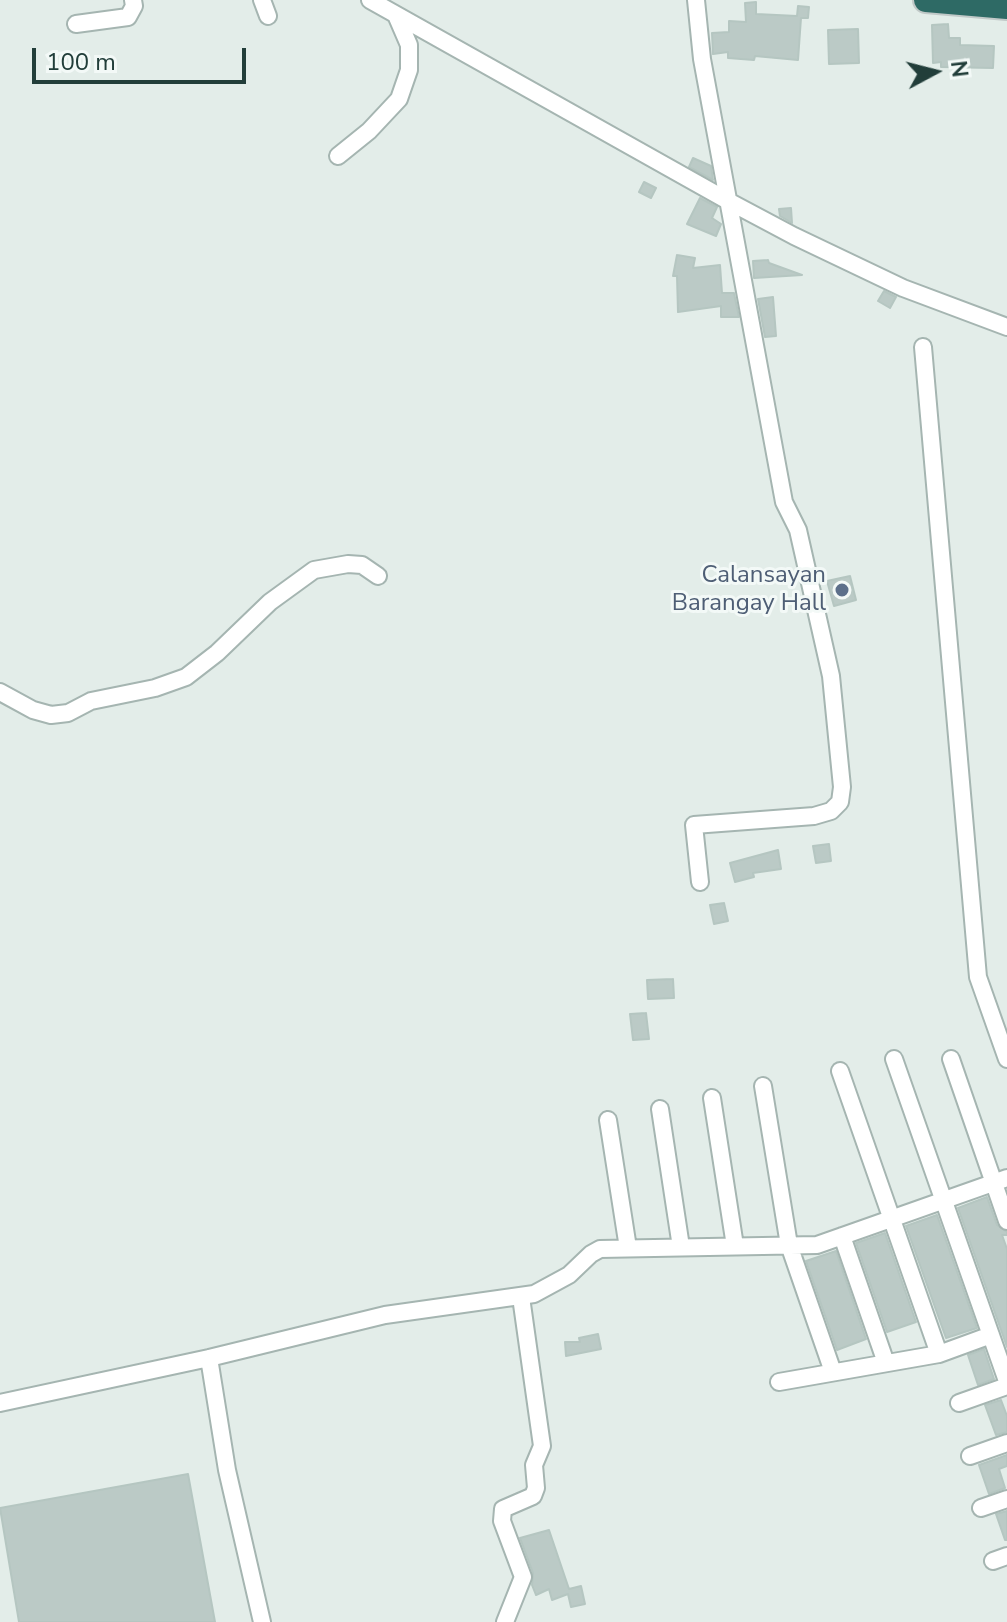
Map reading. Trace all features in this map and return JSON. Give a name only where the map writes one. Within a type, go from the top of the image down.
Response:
[{"type":"highway","points":[[926,0],[1007,7]]},
{"type":"street","points":[[76,24],[128,17],[134,6],[133,0]]},
{"type":"street","points":[[370,0],[730,202],[903,288],[1007,327]]},
{"type":"street","points":[[696,0],[702,59],[784,502],[798,530],[831,676],[842,787],[840,802],[823,814],[694,825],[700,882]]},
{"type":"street","points":[[338,156],[369,131],[399,99],[409,70],[409,45],[396,15]]},
{"type":"street","points":[[923,347],[978,977],[1007,1059]]},
{"type":"street","points":[[0,692],[33,710],[51,715],[68,713],[91,701],[155,688],[186,677],[217,653],[270,602],[314,570],[348,564],[362,565],[378,576]]},
{"type":"street","points":[[894,1059],[1007,1384],[959,1403]]},
{"type":"street","points":[[951,1059],[1000,1180],[1007,1221]]},
{"type":"street","points":[[840,1071],[939,1354]]},
{"type":"street","points":[[763,1086],[789,1245],[833,1372]]},
{"type":"street","points":[[712,1098],[735,1246]]},
{"type":"street","points":[[660,1109],[681,1247]]},
{"type":"street","points":[[608,1120],[628,1248]]},
{"type":"street","points":[[0,1403],[209,1358],[385,1315],[534,1294],[555,1285],[594,1252],[628,1248],[817,1245],[1000,1180]]},
{"type":"street","points":[[842,1236],[886,1363]]},
{"type":"street","points":[[505,1622],[523,1577],[502,1521],[503,1509],[533,1496],[536,1488],[534,1465],[542,1446],[521,1297]]},
{"type":"street","points":[[779,1382],[939,1354],[991,1335]]},
{"type":"street","points":[[209,1358],[227,1470],[262,1622]]},
{"type":"street","points":[[970,1456],[1007,1443]]},
{"type":"street","points":[[981,1508],[1007,1499]]},
{"type":"building","points":[[756,2],[756,14],[797,16],[798,6],[809,7],[808,18],[801,18],[798,60],[755,56],[754,60],[728,58],[728,52],[713,54],[712,33],[729,32],[729,21],[746,22],[745,3]]},
{"type":"building","points":[[948,24],[949,38],[960,38],[960,45],[994,46],[993,68],[941,67],[941,62],[933,63],[932,25]]},
{"type":"building","points":[[858,29],[859,63],[829,64],[828,30]]},
{"type":"building","points":[[693,158],[711,166],[713,180],[689,167]]},
{"type":"building","points":[[644,182],[656,188],[651,198],[639,192]]},
{"type":"building","points":[[700,198],[717,207],[712,218],[721,224],[716,236],[687,224]]},
{"type":"building","points":[[791,208],[792,223],[780,216],[779,209]]},
{"type":"building","points":[[677,255],[695,258],[693,268],[720,265],[722,293],[734,293],[739,317],[721,317],[721,306],[678,312],[677,276],[673,276]]},
{"type":"building","points":[[768,260],[802,275],[754,278],[753,261]]},
{"type":"building","points":[[884,291],[896,297],[890,308],[878,301]]},
{"type":"building","points":[[773,297],[776,336],[765,337],[758,299]]},
{"type":"building","name":"Calansayan Barangay Hall","points":[[850,576],[856,600],[834,606],[827,581]]},
{"type":"building","points":[[829,844],[831,861],[816,863],[813,846]]},
{"type":"building","points":[[778,850],[781,869],[753,873],[754,877],[735,882],[730,863]]},
{"type":"building","points":[[724,903],[728,921],[714,924],[710,905]]},
{"type":"building","points":[[673,979],[674,998],[648,999],[647,980]]},
{"type":"building","points":[[646,1013],[649,1039],[633,1040],[630,1014]]},
{"type":"building","points":[[987,1197],[997,1225],[1007,1232],[1007,1235],[1002,1235],[1007,1249],[1007,1347],[958,1208]]},
{"type":"building","points":[[937,1215],[977,1328],[946,1338],[906,1226]]},
{"type":"building","points":[[885,1233],[916,1322],[887,1332],[856,1243]]},
{"type":"building","points":[[836,1251],[866,1339],[837,1350],[806,1261]]},
{"type":"building","points":[[598,1334],[601,1349],[566,1356],[565,1342],[580,1342],[579,1338]]},
{"type":"building","points":[[984,1349],[994,1379],[978,1385],[968,1355]]},
{"type":"building","points":[[1001,1400],[1007,1416],[1007,1432],[996,1435],[985,1405]]},
{"type":"building","points":[[1007,1455],[1007,1466],[999,1469],[1005,1488],[989,1494],[979,1465]]},
{"type":"building","points":[[188,1474],[215,1622],[19,1622],[0,1508]]},
{"type":"building","points":[[1007,1511],[1007,1540],[1005,1540],[996,1514]]},
{"type":"building","points":[[549,1530],[569,1589],[581,1586],[585,1604],[571,1607],[568,1594],[552,1600],[549,1589],[536,1595],[532,1585],[533,1573],[520,1538]]},
{"type":"place","name":"Calansayan Barangay Hall","points":[[842,590]]}]
